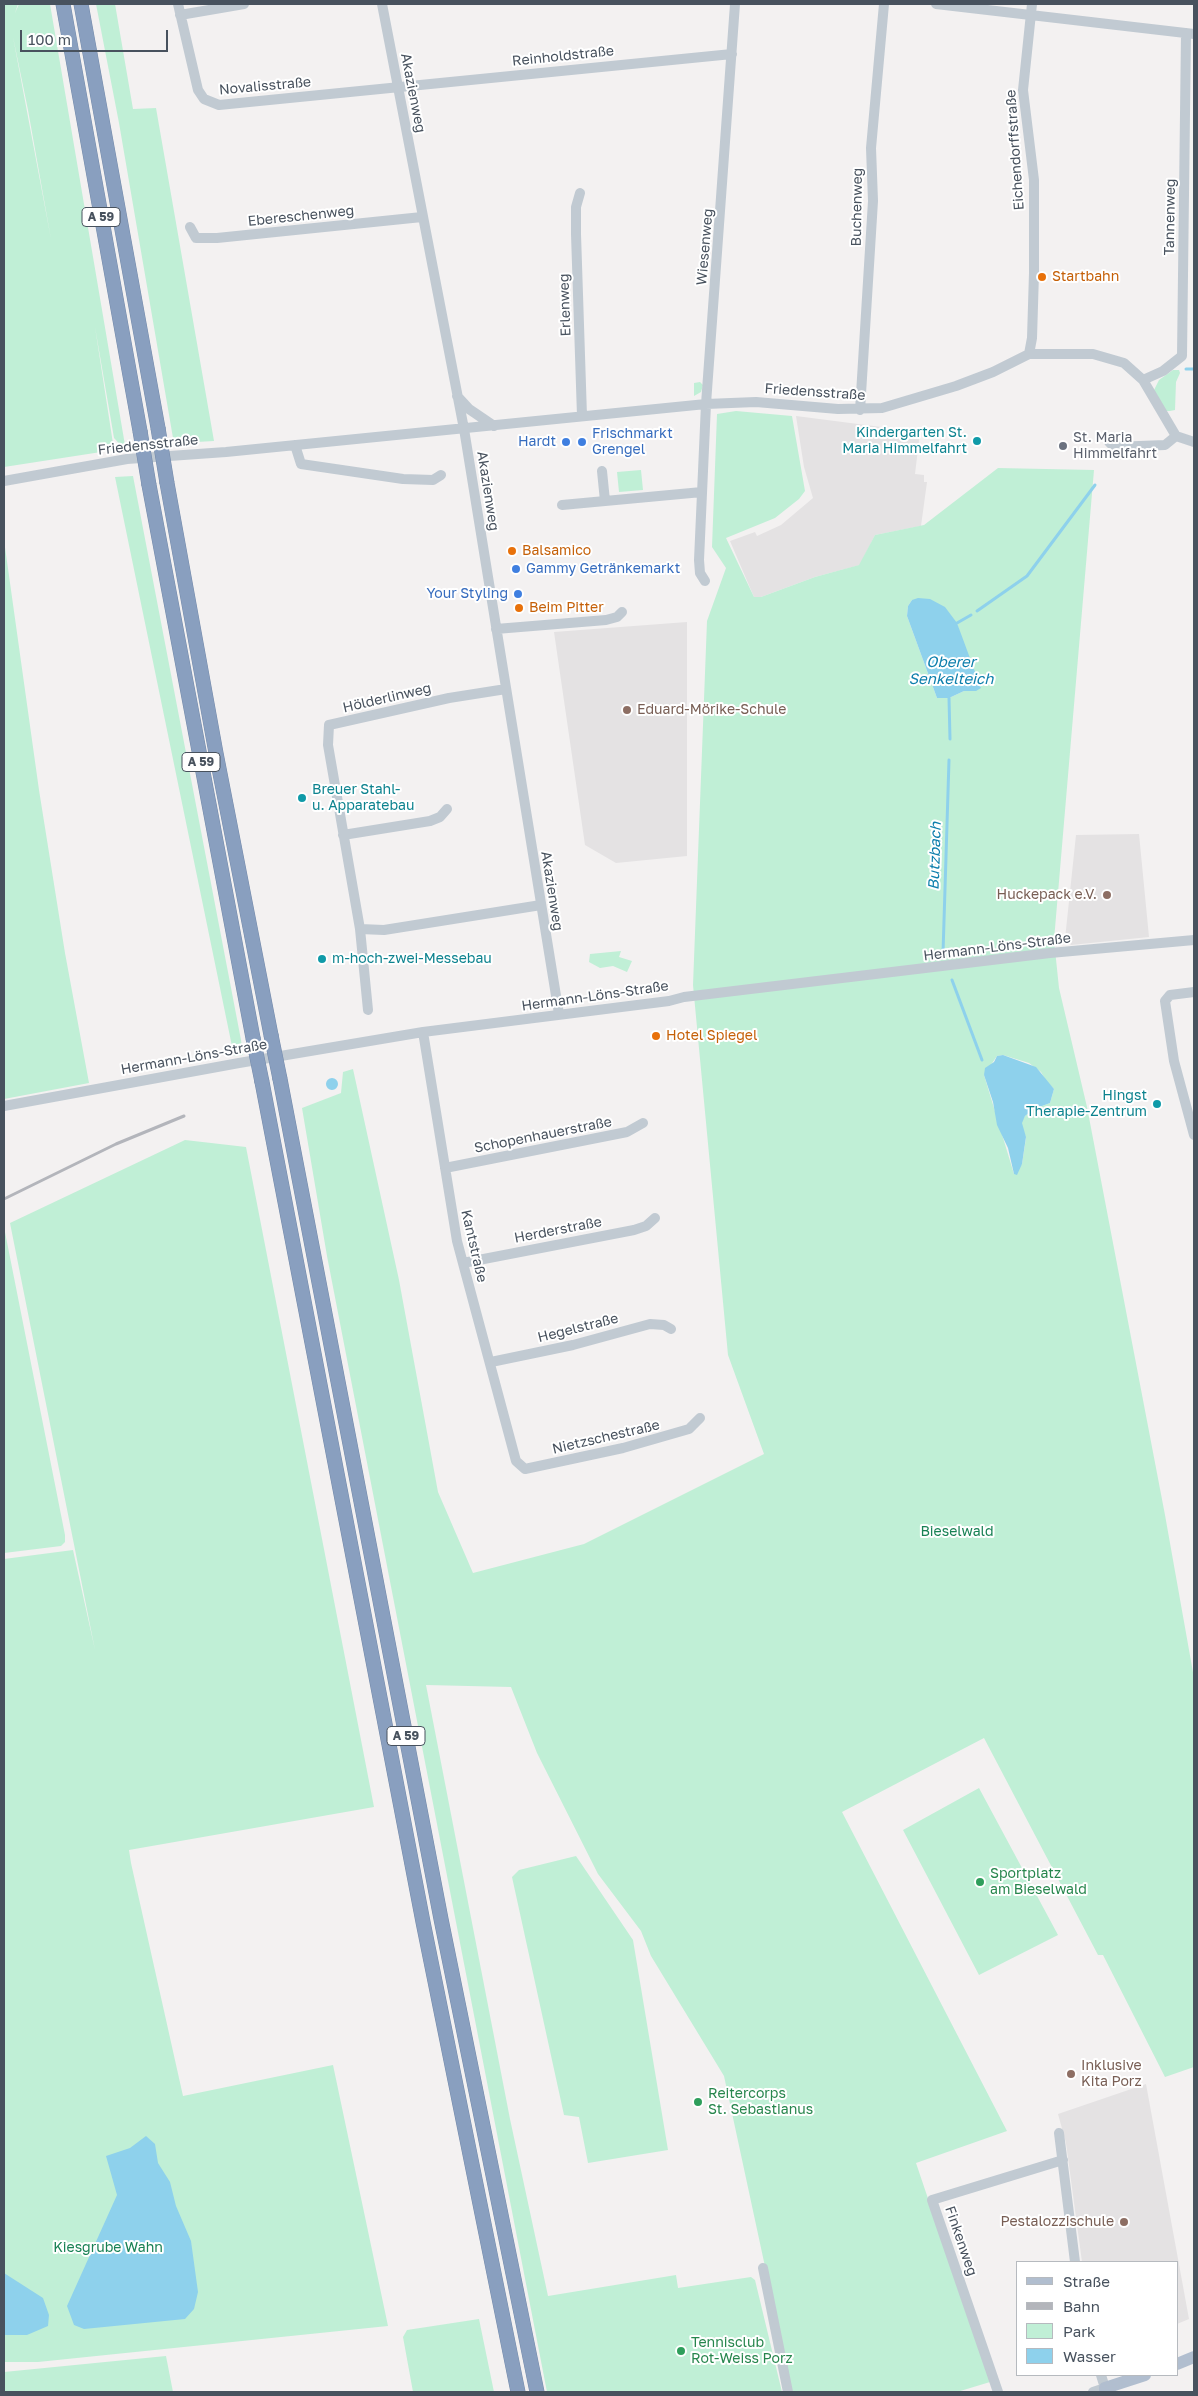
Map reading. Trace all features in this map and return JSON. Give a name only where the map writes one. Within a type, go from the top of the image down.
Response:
[{"type":"highway","name":"A 59","points":[[63,4],[149,485],[253,1038],[423,1922],[518,2392]]},
{"type":"highway","name":"A 59","points":[[81,4],[216,753],[443,1928],[537,2392]]},
{"type":"main road","points":[[1178,2364],[1194,2357]]},
{"type":"main road","points":[[1101,2391],[1142,2376]]},
{"type":"street","name":"Novalisstraße","points":[[178,4],[198,90],[204,100],[210,103],[242,103],[398,87]]},
{"type":"street","points":[[180,15],[244,4]]},
{"type":"street","name":"Akazienweg","points":[[382,4],[464,429],[559,1014]]},
{"type":"street","name":"Wiesenweg","points":[[706,581],[700,573],[699,560],[706,404],[735,4]]},
{"type":"street","name":"Buchenweg","points":[[860,410],[873,201],[871,148],[884,4]]},
{"type":"street","points":[[936,4],[1031,9],[1190,33]]},
{"type":"street","name":"Eichendorffstraße","points":[[1029,354],[1032,338],[1034,273],[1034,180],[1023,90],[1031,9]]},
{"type":"street","name":"Tannenweg","points":[[1144,380],[1163,371],[1182,356],[1190,33]]},
{"type":"street","name":"Reinholdstraße","points":[[398,87],[732,54]]},
{"type":"street","name":"Erlenweg","points":[[580,193],[576,206],[576,234],[582,416]]},
{"type":"street","name":"Ebereschenweg","points":[[190,227],[196,238],[217,238],[422,217]]},
{"type":"street","name":"Friedensstraße","points":[[4,480],[127,460],[464,429],[706,404],[775,402],[860,410],[882,408],[956,386],[993,372],[1029,354],[1102,356],[1124,363],[1144,380],[1166,422],[1176,436]]},
{"type":"street","points":[[457,396],[469,409],[494,426]]},
{"type":"street","points":[[1112,444],[1165,445],[1176,436],[1194,442]]},
{"type":"street","points":[[295,445],[301,464],[403,479],[433,480],[442,475]]},
{"type":"street","points":[[602,471],[605,501]]},
{"type":"street","points":[[562,505],[702,492]]},
{"type":"street","points":[[496,629],[606,620],[617,617],[622,612]]},
{"type":"street","name":"Hölderlinweg","points":[[368,1010],[360,928],[328,745],[329,725],[449,698],[506,689]]},
{"type":"street","points":[[343,835],[430,821],[440,817],[447,809]]},
{"type":"street","points":[[360,928],[384,930],[541,905]]},
{"type":"street","name":"Hermann-Löns-Straße","points":[[4,1106],[248,1061],[423,1032],[1050,953],[1194,940]]},
{"type":"street","points":[[1194,992],[1170,995],[1165,1001],[1174,1061],[1194,1136]]},
{"type":"street","name":"Kantstraße","points":[[423,1032],[445,1168],[463,1263],[491,1362],[516,1462]]},
{"type":"street","name":"Schopenhauerstraße","points":[[445,1168],[627,1132],[643,1122]]},
{"type":"street","name":"Herderstraße","points":[[463,1263],[634,1230],[646,1226],[655,1218]]},
{"type":"street","name":"Hegelstraße","points":[[491,1362],[573,1345],[650,1324],[664,1325],[671,1329]]},
{"type":"street","name":"Nietzschestraße","points":[[516,1462],[525,1469],[534,1468],[624,1448],[689,1429],[700,1418]]},
{"type":"street","points":[[1059,2133],[1075,2261]]},
{"type":"street","name":"Finkenweg","points":[[998,2392],[932,2200],[1063,2160]]},
{"type":"street","points":[[763,2268],[788,2392]]},
{"type":"street","points":[[1101,2376],[1101,2391]]},
{"type":"shaded area","points":[[796,416],[920,432],[915,474],[924,475],[924,482],[927,482],[921,526],[875,535],[860,565],[815,577],[761,597],[754,597],[730,541],[755,532],[757,536],[781,525],[813,498],[804,467]]},
{"type":"shaded area","name":"Eduard-Mörike-Schule","points":[[687,622],[687,856],[616,863],[585,845],[554,632]]},
{"type":"shaded area","name":"Huckepack e.V.","points":[[1139,834],[1149,937],[1071,945],[1065,939],[1076,835]]},
{"type":"shaded area","name":"Pestalozzischule","points":[[1146,2084],[1189,2319],[1178,2324],[1178,2261],[1082,2261],[1066,2143],[1058,2114]]},
{"type":"green space","points":[[4,4],[18,4],[15,13],[19,4],[50,4],[126,451],[114,438],[95,327],[114,450],[4,467]],"holes":[[[13,37],[28,110],[51,239]]]},
{"type":"green space","points":[[96,4],[115,4],[133,109],[156,108],[214,441],[179,443],[173,438],[119,123]]},
{"type":"green space","points":[[1173,370],[1179,370],[1180,373],[1176,382],[1175,410],[1166,411],[1154,390],[1159,380]]},
{"type":"green space","points":[[700,382],[703,385],[701,392],[694,396],[694,383]]},
{"type":"green space","name":"Bieselwald","points":[[736,411],[792,416],[805,491],[799,499],[775,518],[726,538],[754,597],[761,597],[815,577],[859,565],[875,535],[924,525],[998,468],[1094,470],[1054,940],[1059,988],[1087,1107],[1165,1515],[1194,1678],[1194,2067],[1165,2077],[1103,1955],[1098,1955],[984,1738],[842,1812],[1007,2131],[916,2163],[990,2382],[957,2392],[792,2392],[724,2076],[651,1956],[641,1931],[598,1874],[537,1753],[511,1687],[426,1685],[510,2119],[548,2296],[676,2275],[678,2288],[751,2277],[755,2280],[782,2392],[547,2392],[327,1256],[302,1108],[341,1093],[343,1072],[353,1069],[399,1280],[438,1492],[473,1573],[584,1544],[764,1454],[728,1355],[693,985],[707,621],[726,568],[712,547],[717,414]],"holes":[[[912,600],[957,623],[976,691],[964,691],[949,698],[937,698],[907,616],[908,606]],[[1003,1055],[1029,1063],[1041,1072],[1054,1089],[1050,1103],[1034,1109],[1025,1116],[1021,1123],[1026,1138],[1022,1164],[1014,1174],[984,1075],[997,1056]]]},
{"type":"green space","points":[[641,470],[643,490],[619,492],[617,472]]},
{"type":"green space","points":[[133,476],[243,1055],[234,1056],[115,477]]},
{"type":"green space","points":[[4,540],[39,790],[65,953],[89,1083],[4,1099]]},
{"type":"green space","points":[[621,951],[619,957],[632,961],[627,972],[613,966],[600,968],[589,962],[590,954]]},
{"type":"green space","name":"Kiesgrube Wahn","points":[[185,1140],[246,1147],[374,1807],[129,1850],[131,1863],[183,2096],[333,2065],[388,2326],[38,2362],[4,2362],[4,1559],[73,1550],[95,1650],[10,1223]]},
{"type":"green space","points":[[4,1227],[65,1542],[61,1546],[4,1553]]},
{"type":"green space","name":"Sportplatz am Bieselwald","points":[[979,1788],[1058,1935],[979,1975],[903,1830]]},
{"type":"green space","points":[[576,1856],[633,1940],[668,2150],[588,2163],[579,2117],[564,2115],[512,1877],[519,1870]]},
{"type":"green space","points":[[479,2319],[494,2392],[413,2392],[403,2337],[407,2330]]},
{"type":"green space","points":[[166,2356],[173,2392],[4,2392],[4,2372]]},
{"type":"water","name":"Oberer Senkelteich","points":[[918,598],[930,599],[945,607],[957,623],[981,688],[976,691],[964,691],[949,698],[937,698],[907,616],[908,606],[912,600]]},
{"type":"water","points":[[1003,1055],[1036,1067],[1054,1089],[1050,1103],[1034,1109],[1025,1116],[1022,1123],[1026,1137],[1022,1164],[1017,1175],[1014,1174],[1008,1148],[997,1125],[993,1102],[984,1075],[985,1068],[994,1062],[997,1056]]},
{"type":"water","points":[[330,1078],[334,1078],[338,1084],[334,1090],[330,1090],[326,1086],[326,1082]]},
{"type":"water","points":[[146,2136],[155,2144],[158,2163],[170,2182],[176,2206],[191,2241],[198,2292],[194,2309],[185,2319],[84,2329],[74,2325],[67,2306],[117,2195],[106,2156],[130,2148]]},
{"type":"water","points":[[4,2273],[43,2298],[49,2315],[48,2326],[27,2335],[4,2335]]},
{"type":"waterway","name":"Butzbach","points":[[1186,369],[1194,369]]},
{"type":"waterway","name":"Butzbach","points":[[977,611],[1027,576],[1095,485]]},
{"type":"waterway","name":"Butzbach","points":[[957,623],[971,615]]},
{"type":"waterway","name":"Butzbach","points":[[949,698],[950,739]]},
{"type":"waterway","name":"Butzbach","points":[[943,953],[949,760]]},
{"type":"waterway","name":"Butzbach","points":[[952,980],[982,1060]]},
{"type":"railway","points":[[4,1199],[116,1144],[184,1116]]},
{"type":"place","name":"Startbahn","points":[[1042,277]]},
{"type":"place","name":"Kindergarten St. Maria Himmelfahrt","points":[[977,441]]},
{"type":"place","name":"Hardt","points":[[566,442]]},
{"type":"place","name":"Frischmarkt Grengel","points":[[582,442]]},
{"type":"place","name":"St. Maria Himmelfahrt","points":[[1063,446]]},
{"type":"place","name":"Balsamico","points":[[512,551]]},
{"type":"place","name":"Gammy Getränkemarkt","points":[[516,569]]},
{"type":"place","name":"Your Styling","points":[[518,594]]},
{"type":"place","name":"Beim Pitter","points":[[519,608]]},
{"type":"place","name":"Eduard-Mörike-Schule","points":[[627,710]]},
{"type":"place","name":"Breuer Stahl- u. Apparatebau","points":[[302,798]]},
{"type":"place","name":"Huckepack e.V.","points":[[1107,895]]},
{"type":"place","name":"m-hoch-zwei-Messebau","points":[[322,959]]},
{"type":"place","name":"Hotel Spiegel","points":[[656,1036]]},
{"type":"place","name":"Hingst Therapie-Zentrum","points":[[1157,1104]]},
{"type":"place","name":"Sportplatz am Bieselwald","points":[[980,1882]]},
{"type":"place","name":"Inklusive Kita Porz","points":[[1071,2074]]},
{"type":"place","name":"Reitercorps St. Sebastianus","points":[[698,2102]]},
{"type":"place","name":"Pestalozzischule","points":[[1124,2222]]},
{"type":"place","name":"Tennisclub Rot-Weiss Porz","points":[[681,2351]]}]
